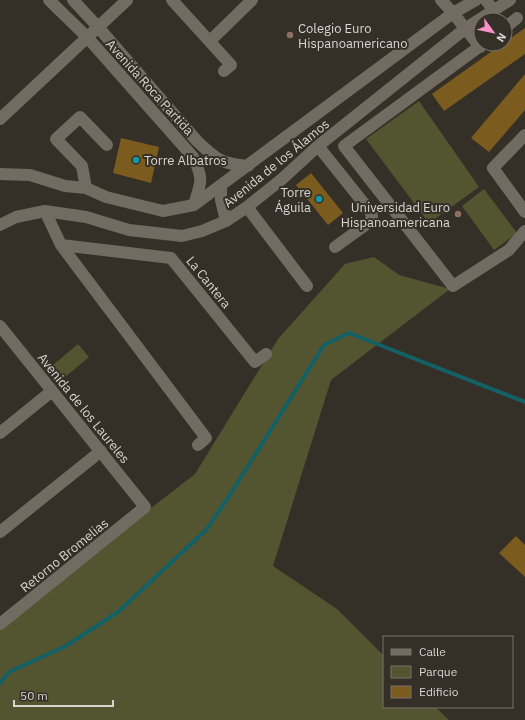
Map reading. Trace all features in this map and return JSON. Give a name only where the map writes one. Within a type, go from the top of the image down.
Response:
[{"type":"street","name":"Avenida Roca Partida","points":[[49,0],[86,37],[193,156],[201,172],[201,182],[194,205]]},
{"type":"street","name":"Avenida Roca Partida","points":[[73,0],[197,141],[213,156],[230,165],[248,166]]},
{"type":"street","points":[[0,119],[127,0]]},
{"type":"street","points":[[172,0],[231,65],[224,71]]},
{"type":"street","points":[[210,41],[252,0]]},
{"type":"street","points":[[441,0],[473,36]]},
{"type":"street","name":"Avenida de los Álamos","points":[[0,174],[30,175],[65,186],[86,188],[106,197],[163,211],[194,205],[454,13],[476,0]]},
{"type":"street","points":[[486,0],[493,10]]},
{"type":"street","name":"Avenida de los Álamos","points":[[0,225],[16,217],[44,211],[86,217],[129,230],[182,236],[202,231],[226,221],[247,207],[282,179],[318,146],[466,28],[510,0]]},
{"type":"street","points":[[513,22],[518,18]]},
{"type":"street","points":[[473,51],[344,146],[453,286],[509,250],[525,231]]},
{"type":"street","points":[[86,188],[82,166],[56,139],[80,117],[107,145]]},
{"type":"street","points":[[525,134],[493,168],[525,212]]},
{"type":"street","points":[[318,146],[372,216],[371,221],[335,247]]},
{"type":"street","points":[[221,186],[221,200],[226,221]]},
{"type":"street","points":[[247,207],[307,286]]},
{"type":"street","points":[[44,211],[61,245],[206,438],[198,445]]},
{"type":"street","name":"La Cantera","points":[[61,245],[171,258],[255,362],[266,354]]},
{"type":"street","name":"Avenida de los Laureles","points":[[1,329],[145,507]]},
{"type":"street","points":[[0,433],[52,391]]},
{"type":"street","points":[[0,532],[100,451]]},
{"type":"street","name":"Retorno Bromelias","points":[[0,624],[145,507]]},
{"type":"green space","points":[[419,101],[479,187],[429,223],[366,139]]},
{"type":"green space","points":[[484,189],[517,233],[494,250],[462,206]]},
{"type":"green space","points":[[374,257],[399,275],[450,289],[331,380],[273,566],[337,609],[383,655],[383,708],[436,708],[449,720],[0,720],[0,625],[195,474],[278,339],[345,264]]},
{"type":"green space","points":[[78,344],[89,357],[58,383],[47,370]]},
{"type":"building","points":[[525,28],[525,54],[444,111],[432,94],[491,52],[513,52],[513,36]]},
{"type":"building","points":[[525,74],[525,110],[489,152],[471,138]]},
{"type":"building","name":"Torre Albatros","points":[[121,138],[159,147],[151,183],[113,173]]},
{"type":"building","name":"Torre Águila","points":[[311,173],[343,213],[328,225],[296,185]]},
{"type":"building","points":[[516,536],[525,545],[525,577],[499,553]]},
{"type":"waterway","points":[[0,683],[9,672],[66,646],[118,612],[207,529],[324,345],[349,333],[525,402]]},
{"type":"place","name":"Colegio Euro Hispanoamericano","points":[[290,35]]},
{"type":"place","name":"Torre Albatros","points":[[136,160]]},
{"type":"place","name":"Torre Águila","points":[[319,199]]},
{"type":"place","name":"Universidad Euro Hispanoamericana","points":[[458,214]]}]
